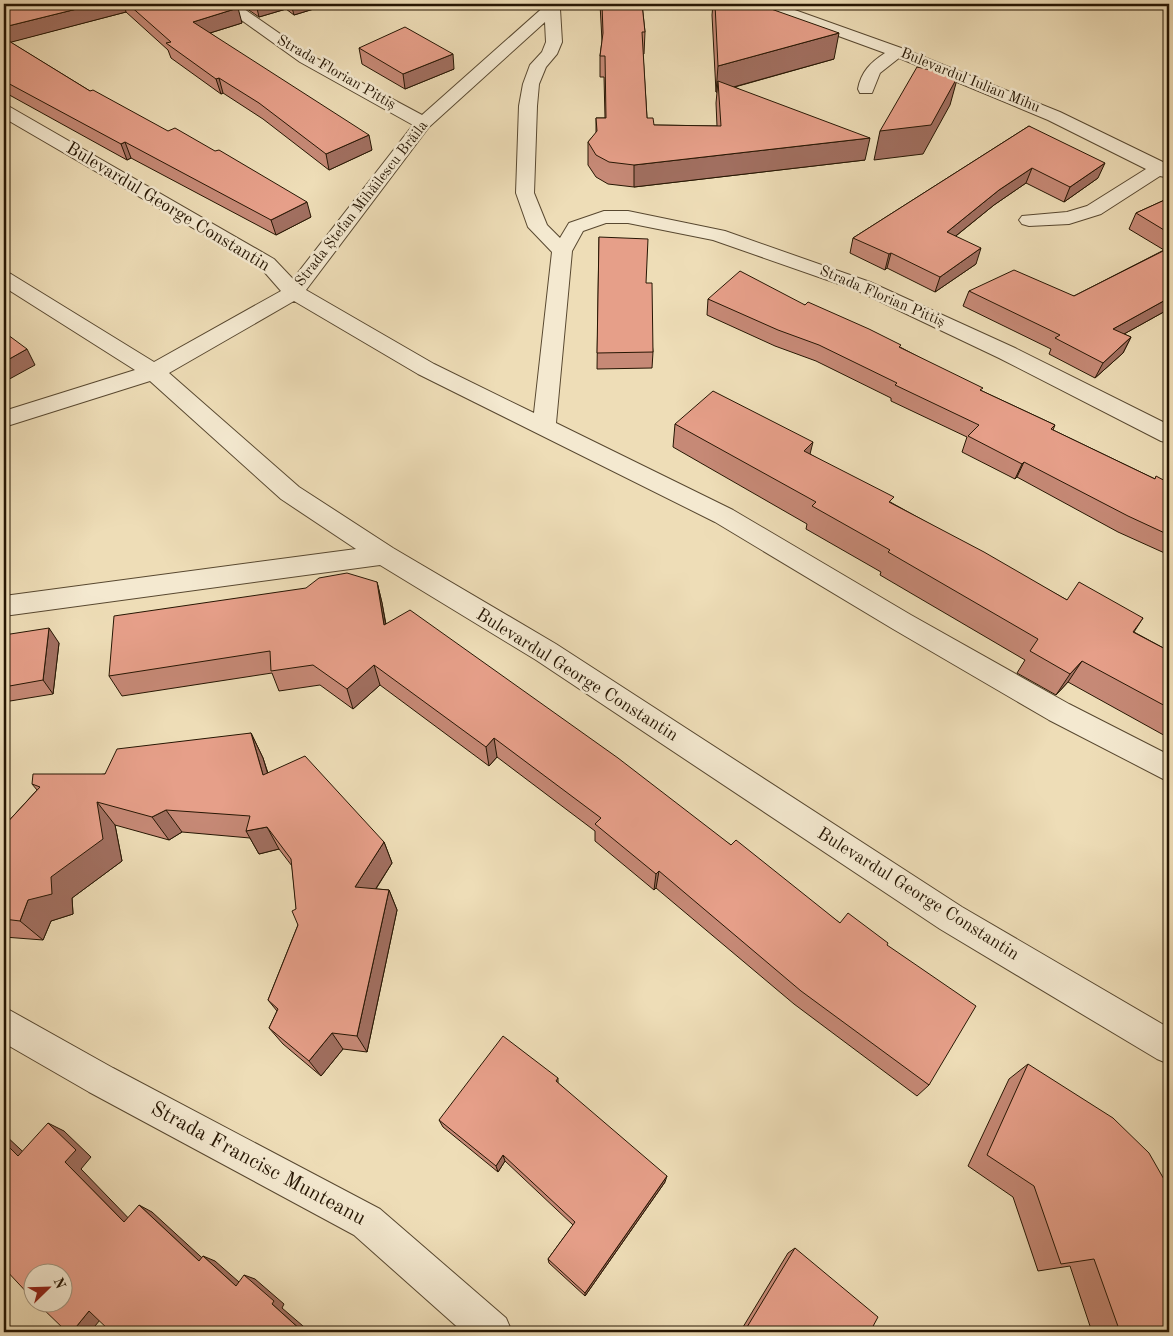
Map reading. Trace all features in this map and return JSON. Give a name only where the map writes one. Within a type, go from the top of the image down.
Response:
[{"type":"street","name":"Strada Florian Pittiș","points":[[227,4],[306,59],[423,123]]},
{"type":"street","name":"Bulevardul Iulian Mihu","points":[[764,4],[898,52],[1054,116],[1164,171]]},
{"type":"street","name":"Strada Ștefan Mihăilescu Brăila","points":[[4,419],[154,372],[294,292],[423,123],[554,5]]},
{"type":"street","points":[[544,426],[562,251],[538,227],[525,194],[530,84],[538,65],[549,54],[554,42],[554,5]]},
{"type":"street","points":[[866,89],[868,78],[876,66],[898,52]]},
{"type":"street","name":"Bulevardul George Constantin","points":[[4,111],[267,263],[294,292],[426,369],[724,516],[1042,703],[1169,769]]},
{"type":"street","points":[[1029,220],[1069,218],[1094,210],[1164,171]]},
{"type":"street","name":"Strada Florian Pittiș","points":[[562,251],[576,227],[604,217],[628,216],[718,234],[863,286],[1007,353],[1169,435]]},
{"type":"street","name":"Bulevardul George Constantin","points":[[4,278],[154,372],[290,493],[384,556],[546,652],[951,918],[1169,1047]]},
{"type":"street","points":[[4,606],[384,556]]},
{"type":"street","name":"Strada Francisc Munteanu","points":[[4,1024],[102,1080],[367,1222],[492,1332]]},
{"type":"building","points":[[4,4],[97,4],[4,27]]},
{"type":"building","points":[[128,4],[232,4],[238,8],[193,22],[369,135],[326,154],[259,103],[219,78],[216,79],[166,43],[171,42]]},
{"type":"building","points":[[602,4],[642,4],[645,32],[642,32],[647,118],[653,118],[654,125],[721,126],[718,81],[870,138],[634,165],[609,162],[596,155],[588,142],[597,131],[596,118],[606,118],[605,56],[600,56],[603,33]]},
{"type":"building","points":[[715,4],[757,4],[839,33],[718,66]]},
{"type":"building","points":[[405,27],[453,54],[403,74],[359,48]]},
{"type":"building","points":[[4,38],[90,91],[93,90],[168,131],[175,128],[215,151],[219,150],[307,202],[271,220],[125,142],[121,144],[4,81]]},
{"type":"building","points":[[917,67],[958,76],[931,125],[880,131]]},
{"type":"building","points":[[1029,126],[1105,163],[1070,187],[1032,168],[999,190],[947,232],[981,248],[940,277],[891,253],[889,254],[853,238]]},
{"type":"building","points":[[1169,198],[1169,233],[1136,213]]},
{"type":"building","points":[[599,237],[648,239],[646,283],[652,283],[653,352],[597,353]]},
{"type":"building","points":[[1169,248],[1169,298],[1113,329],[1131,337],[1103,363],[1055,338],[1060,335],[969,291],[1014,270],[1074,296]]},
{"type":"building","points":[[740,271],[805,305],[808,302],[869,329],[901,345],[899,347],[983,388],[980,390],[1055,425],[1051,429],[1155,479],[1156,476],[1169,483],[1169,535],[968,436],[979,425],[895,385],[897,383],[819,345],[778,330],[708,299]]},
{"type":"building","points":[[4,332],[27,349],[4,362]]},
{"type":"building","points":[[713,391],[813,442],[804,451],[894,497],[889,502],[984,552],[1067,600],[1079,582],[1143,618],[1133,632],[1169,651],[1169,708],[1082,661],[1070,674],[1030,651],[1038,639],[888,552],[890,550],[812,506],[816,502],[675,424]]},
{"type":"building","points":[[347,573],[377,582],[384,625],[410,610],[618,758],[731,845],[736,840],[840,923],[848,913],[888,943],[887,945],[976,1006],[929,1085],[801,991],[659,871],[656,874],[595,824],[601,818],[494,738],[486,747],[374,665],[347,689],[313,665],[271,671],[270,651],[109,676],[114,616],[306,588],[319,578]]},
{"type":"building","points":[[49,628],[43,680],[4,687],[4,635]]},
{"type":"building","points":[[251,733],[263,775],[305,756],[384,842],[355,887],[389,890],[357,1036],[332,1033],[309,1061],[269,1028],[278,1009],[268,1000],[298,925],[292,911],[296,909],[291,859],[267,827],[246,831],[250,816],[166,810],[152,817],[97,802],[103,839],[51,877],[52,894],[28,900],[20,921],[4,919],[4,826],[40,787],[32,784],[33,774],[105,774],[117,749]]},
{"type":"building","points":[[503,1036],[558,1078],[556,1081],[667,1176],[585,1293],[548,1259],[575,1222],[503,1155],[496,1166],[439,1120]]},
{"type":"building","points":[[1028,1064],[1113,1118],[1149,1153],[1169,1188],[1169,1332],[1120,1332],[1094,1259],[1061,1264],[1034,1186],[987,1155]]},
{"type":"building","points":[[48,1123],[76,1150],[65,1162],[124,1222],[139,1205],[199,1261],[203,1256],[236,1286],[244,1275],[274,1301],[272,1304],[303,1332],[111,1332],[89,1311],[72,1332],[67,1332],[48,1314],[72,1314],[72,1264],[22,1264],[22,1287],[4,1268],[4,1142],[18,1156]]},
{"type":"building","points":[[795,1248],[878,1317],[871,1330],[874,1332],[744,1332]]}]
